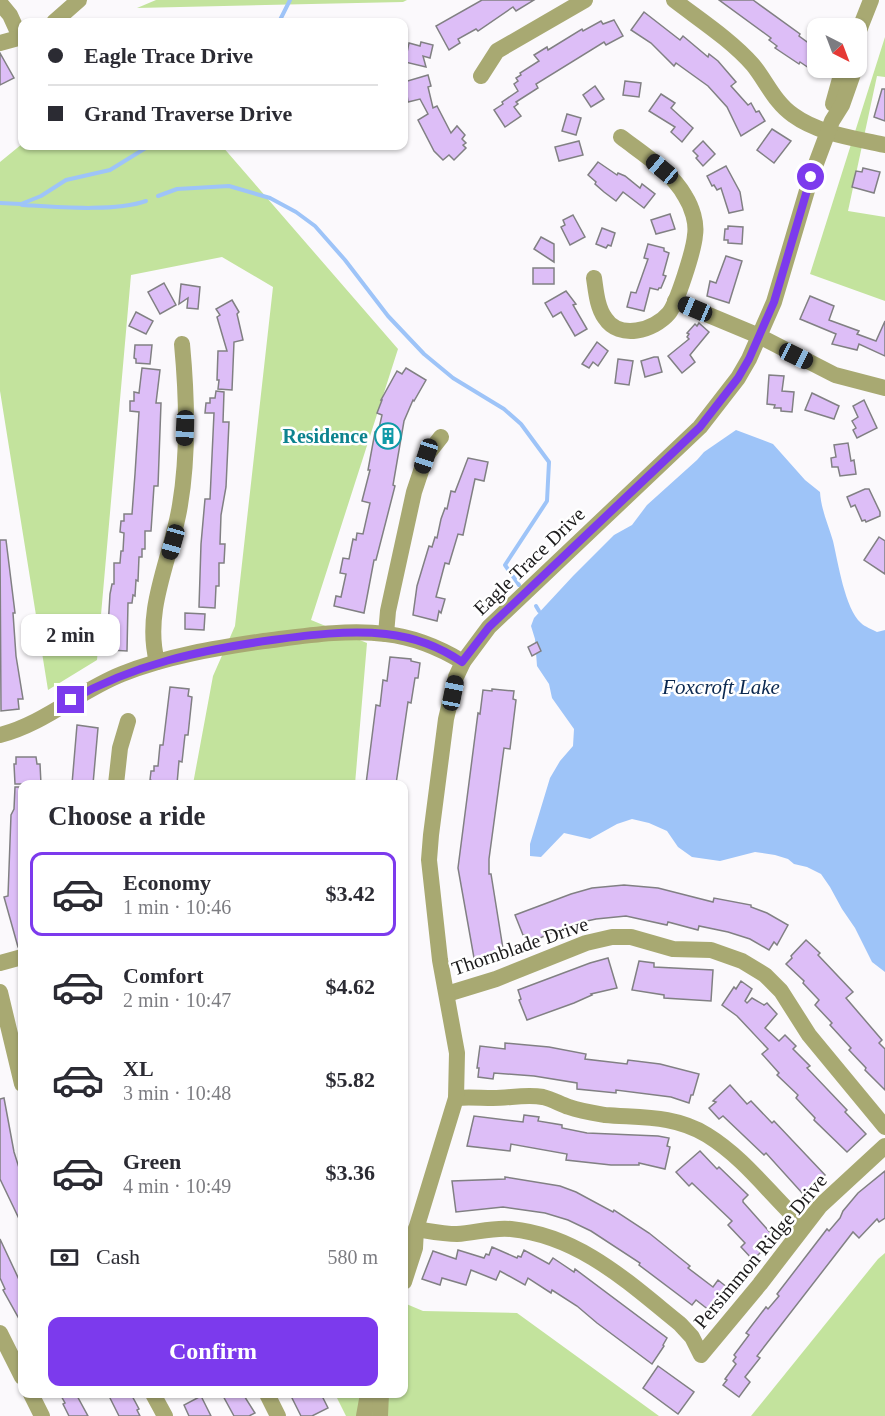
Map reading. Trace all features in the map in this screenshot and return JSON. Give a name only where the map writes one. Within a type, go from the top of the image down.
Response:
[{"type":"street","points":[[59,18],[79,0]]},
{"type":"street","points":[[481,76],[497,51],[585,0]]},
{"type":"street","points":[[674,0],[741,53],[753,65],[779,103],[792,115],[885,145]]},
{"type":"street","points":[[864,18],[871,0]]},
{"type":"street","points":[[0,3],[10,15],[18,31]]},
{"type":"street","points":[[0,44],[18,38]]},
{"type":"street","name":"Eagle Trace Drive","points":[[830,127],[833,101],[840,78]]},
{"type":"street","name":"Eagle Trace Drive","points":[[408,1270],[415,1248],[416,1229],[456,1098],[457,1053],[440,960],[429,860],[430,835],[446,719],[456,677],[462,662],[489,627],[700,427],[738,378],[756,335],[774,302],[808,187],[851,78]]},
{"type":"street","points":[[594,278],[598,303],[604,318],[612,326],[637,331],[651,327],[670,312],[696,235],[693,214],[686,196],[676,183],[621,137]]},
{"type":"street","points":[[675,301],[756,335],[835,375],[885,388]]},
{"type":"street","points":[[157,662],[153,646],[153,617],[173,542],[181,503],[184,469],[186,386],[182,344]]},
{"type":"street","points":[[386,634],[388,611],[414,492],[426,456],[441,437]]},
{"type":"street","points":[[0,735],[31,724],[95,686],[123,674],[157,662],[217,648],[343,632],[386,634],[416,640],[452,655],[462,662]]},
{"type":"street","points":[[116,780],[120,748],[129,721]]},
{"type":"street","name":"Thornblade Drive","points":[[447,994],[496,979],[586,943],[612,937],[631,937],[673,949],[711,950],[742,961],[765,975],[781,991],[809,1035],[885,1127]]},
{"type":"street","points":[[0,963],[18,958]]},
{"type":"street","points":[[0,992],[18,1066]]},
{"type":"street","points":[[456,1098],[533,1096],[547,1098],[586,1112],[667,1119],[684,1124],[705,1134],[744,1162],[785,1209],[804,1226]]},
{"type":"street","name":"Persimmon Ridge Drive","points":[[416,1229],[455,1234],[510,1228],[550,1237],[576,1246],[595,1258],[680,1324],[692,1337],[701,1355],[760,1284],[804,1226],[835,1191],[885,1146]]},
{"type":"street","name":"Eagle Trace Drive","points":[[408,1240],[416,1229]]},
{"type":"street","points":[[0,1333],[18,1369]]},
{"type":"street","points":[[33,1398],[42,1416]]},
{"type":"street","points":[[155,1398],[165,1416]]},
{"type":"street","points":[[269,1398],[278,1416]]},
{"type":"street","points":[[364,1416],[367,1398]]},
{"type":"street","points":[[380,1416],[381,1398]]},
{"type":"green space","points":[[156,0],[407,0],[403,2],[137,8]]},
{"type":"green space","points":[[885,37],[885,77],[877,76],[848,211],[885,217],[885,301],[810,274]]},
{"type":"green space","points":[[18,147],[18,150],[225,150],[398,349],[311,620],[367,643],[355,780],[194,780],[213,676],[235,626],[273,287],[222,257],[131,275],[97,660],[48,690],[0,391],[0,162]]},
{"type":"green space","points":[[885,1253],[885,1416],[751,1416],[878,1259]]},
{"type":"green space","points":[[408,1305],[423,1311],[517,1313],[659,1416],[346,1416],[337,1398],[408,1398]]},
{"type":"water","name":"Foxcroft Lake","points":[[736,430],[773,444],[805,480],[820,492],[843,585],[855,616],[864,626],[877,632],[885,630],[885,972],[872,962],[855,928],[821,874],[794,864],[788,859],[755,852],[720,861],[692,857],[678,847],[667,831],[632,819],[617,824],[590,839],[564,833],[541,857],[530,856],[530,844],[550,778],[560,761],[573,746],[574,729],[552,698],[549,684],[537,666],[535,639],[531,626],[534,618],[614,535],[632,525],[647,505],[704,452]]},
{"type":"building","points":[[482,0],[534,0],[516,11],[513,7],[478,31],[476,29],[458,39],[460,43],[449,50],[436,26]]},
{"type":"building","points":[[719,0],[753,0],[800,34],[799,36],[807,42],[807,67],[775,48],[777,46],[769,40],[771,38]]},
{"type":"building","points":[[644,12],[680,40],[683,36],[708,57],[709,54],[718,61],[736,82],[731,86],[748,105],[751,103],[756,112],[759,111],[765,121],[741,136],[727,107],[708,86],[676,63],[674,66],[651,43],[631,30]]},
{"type":"building","points":[[614,20],[623,36],[606,45],[604,42],[536,84],[538,88],[516,102],[518,104],[514,107],[521,116],[505,127],[494,110],[518,91],[514,84],[518,81],[516,78],[539,61],[534,55],[547,47],[548,50],[582,29],[583,31],[601,21],[603,24]]},
{"type":"building","points":[[421,42],[433,45],[430,58],[423,56],[426,67],[408,63],[409,43],[420,46]]},
{"type":"building","points":[[0,53],[14,78],[0,85]]},
{"type":"building","points":[[428,75],[433,108],[437,106],[451,133],[457,126],[465,135],[462,139],[466,143],[463,145],[466,148],[454,160],[449,155],[443,160],[434,151],[418,120],[428,114],[420,99],[408,102],[408,81]]},
{"type":"building","points":[[625,81],[641,83],[639,97],[623,95]]},
{"type":"building","points":[[595,86],[604,99],[591,107],[583,95]]},
{"type":"building","points":[[882,89],[885,89],[885,121],[874,117]]},
{"type":"building","points":[[661,94],[675,103],[671,108],[693,128],[682,142],[671,132],[675,127],[649,111]]},
{"type":"building","points":[[567,114],[581,118],[576,135],[562,131]]},
{"type":"building","points":[[772,129],[791,141],[774,163],[757,150]]},
{"type":"building","points":[[579,141],[583,155],[559,161],[555,147]]},
{"type":"building","points":[[703,141],[715,154],[703,166],[693,151]]},
{"type":"building","points":[[598,162],[617,175],[618,173],[625,176],[640,188],[642,184],[655,194],[644,208],[623,192],[616,201],[595,184],[596,182],[588,175]]},
{"type":"building","points":[[726,166],[740,192],[743,210],[729,213],[721,188],[717,190],[714,185],[712,186],[707,176]]},
{"type":"building","points":[[863,168],[880,172],[874,193],[852,187],[856,171],[862,172]]},
{"type":"building","points":[[670,214],[675,229],[656,234],[651,220]]},
{"type":"building","points":[[573,215],[585,237],[570,245],[561,227],[565,225],[563,220]]},
{"type":"building","points":[[728,226],[743,227],[742,244],[728,243],[728,240],[724,240],[725,229],[728,229]]},
{"type":"building","points":[[602,228],[615,233],[611,246],[608,245],[606,248],[596,244]]},
{"type":"building","points":[[541,237],[554,244],[554,262],[534,249]]},
{"type":"building","points":[[648,244],[664,248],[664,251],[669,253],[663,275],[666,276],[661,288],[658,290],[650,288],[644,311],[627,307],[631,292],[636,293],[648,259],[644,258]]},
{"type":"building","points":[[726,256],[742,261],[729,303],[707,296],[710,281],[716,283]]},
{"type":"building","points":[[533,268],[554,268],[554,284],[533,284]]},
{"type":"building","points":[[164,283],[176,305],[160,314],[148,292]]},
{"type":"building","points":[[181,284],[200,287],[198,309],[187,308],[188,298],[179,304]]},
{"type":"building","points":[[566,291],[576,304],[573,305],[587,329],[575,336],[561,312],[553,317],[545,303]]},
{"type":"building","points":[[810,296],[834,306],[829,320],[859,331],[857,334],[876,341],[885,321],[885,356],[859,344],[857,350],[832,344],[836,334],[800,319]]},
{"type":"building","points":[[232,300],[239,312],[237,314],[243,340],[234,342],[232,390],[218,389],[218,351],[227,351],[217,317],[220,315],[216,309]]},
{"type":"building","points":[[136,312],[153,321],[146,334],[129,326]]},
{"type":"building","points":[[699,323],[709,332],[690,355],[695,362],[682,373],[668,356],[689,339],[687,333]]},
{"type":"building","points":[[597,342],[608,351],[598,366],[593,362],[589,368],[582,364]]},
{"type":"building","points":[[135,345],[152,345],[150,364],[136,363]]},
{"type":"building","points":[[658,357],[662,372],[645,377],[641,361]]},
{"type":"building","points":[[618,359],[633,361],[629,385],[615,383]]},
{"type":"building","points":[[142,368],[160,370],[156,403],[161,403],[158,486],[154,486],[151,531],[145,531],[145,549],[142,549],[142,557],[139,557],[135,596],[133,595],[132,603],[128,603],[127,651],[110,650],[112,628],[108,628],[110,594],[112,584],[114,584],[114,563],[120,563],[121,551],[123,551],[124,533],[120,532],[121,521],[124,521],[124,514],[132,514],[139,412],[130,411],[130,401],[134,401],[134,392],[139,393]]},
{"type":"building","points":[[406,368],[426,380],[413,400],[404,421],[393,485],[395,486],[376,560],[374,560],[364,613],[334,606],[336,596],[341,597],[346,574],[340,573],[343,558],[349,559],[353,539],[356,540],[357,533],[363,534],[370,503],[362,501],[370,470],[368,470],[375,432],[378,433],[382,415],[377,413],[381,400],[397,371],[402,374]]},
{"type":"building","points":[[769,375],[784,376],[782,391],[794,392],[792,412],[781,411],[781,408],[774,408],[775,405],[767,404]]},
{"type":"building","points":[[216,391],[224,392],[223,422],[229,422],[226,487],[221,515],[220,544],[225,544],[224,563],[219,563],[219,586],[216,586],[215,608],[199,607],[201,544],[205,499],[210,499],[214,413],[205,413],[206,403],[210,403],[210,398],[215,398]]},
{"type":"building","points":[[812,393],[839,406],[834,419],[805,410]]},
{"type":"building","points":[[864,400],[877,428],[857,438],[853,430],[856,428],[852,421],[858,417],[853,406]]},
{"type":"building","points":[[848,443],[856,474],[840,476],[838,467],[832,467],[831,458],[836,457],[834,445]]},
{"type":"building","points":[[468,458],[488,462],[484,481],[475,479],[463,535],[458,534],[449,564],[445,563],[436,597],[445,599],[441,613],[439,611],[437,621],[413,615],[417,586],[429,546],[432,547],[435,537],[437,538],[451,491],[455,492]]},
{"type":"building","points":[[869,489],[880,512],[880,516],[866,522],[862,521],[855,505],[851,507],[847,497]]},
{"type":"building","points":[[879,537],[885,541],[885,574],[864,560]]},
{"type":"building","points":[[0,540],[6,540],[15,613],[13,613],[16,656],[23,699],[18,699],[19,709],[1,711]]},
{"type":"building","points":[[185,613],[205,614],[204,630],[185,629]]},
{"type":"building","points":[[537,642],[541,651],[532,656],[528,647]]},
{"type":"building","points":[[390,657],[411,659],[411,661],[420,663],[411,703],[408,702],[397,780],[367,780],[376,705],[380,706],[383,680],[387,681]]},
{"type":"building","points":[[170,687],[189,689],[188,696],[192,697],[188,735],[185,735],[177,780],[150,780],[151,771],[154,771],[154,766],[158,766],[160,745],[163,745]]},
{"type":"building","points":[[492,689],[514,691],[513,699],[516,700],[510,749],[504,748],[489,859],[489,874],[491,874],[504,955],[474,958],[458,868],[478,713],[480,714],[483,690],[492,691]]},
{"type":"building","points":[[77,725],[98,728],[93,780],[72,780]]},
{"type":"building","points":[[16,757],[36,757],[37,764],[40,764],[41,780],[18,780],[18,784],[15,784],[14,764],[16,764]]},
{"type":"building","points":[[15,787],[18,787],[18,947],[4,897],[8,896],[11,815],[14,809]]},
{"type":"building","points":[[624,885],[658,888],[713,902],[714,898],[751,905],[788,925],[777,945],[774,942],[769,950],[750,939],[728,932],[699,926],[698,930],[668,922],[667,925],[626,916],[573,924],[528,943],[515,915],[592,888]]},
{"type":"building","points":[[806,940],[853,992],[846,998],[882,1040],[879,1043],[885,1049],[885,1090],[865,1070],[866,1068],[849,1050],[851,1048],[830,1025],[832,1023],[815,1005],[819,1000],[786,964]]},
{"type":"building","points":[[608,958],[617,988],[591,994],[574,1003],[527,1020],[519,1000],[521,999],[518,990]]},
{"type":"building","points":[[639,961],[654,963],[654,967],[713,970],[711,1001],[664,998],[664,995],[632,990]]},
{"type":"building","points":[[741,981],[752,989],[745,1001],[747,1003],[752,998],[764,1005],[767,1003],[777,1014],[765,1028],[779,1041],[785,1035],[796,1046],[793,1049],[810,1066],[807,1068],[847,1110],[845,1112],[866,1134],[847,1152],[814,1120],[815,1118],[796,1098],[798,1095],[777,1075],[779,1073],[762,1054],[768,1049],[737,1016],[722,1005]]},
{"type":"building","points":[[505,1043],[549,1047],[586,1054],[585,1059],[627,1064],[628,1060],[660,1064],[699,1074],[689,1103],[671,1097],[616,1090],[616,1093],[577,1089],[577,1083],[534,1076],[494,1073],[493,1079],[478,1077],[480,1046],[505,1049]]},
{"type":"building","points":[[730,1085],[747,1104],[751,1101],[772,1123],[774,1121],[825,1175],[811,1189],[803,1194],[766,1153],[764,1155],[723,1116],[719,1119],[709,1108]]},
{"type":"building","points":[[4,1098],[18,1164],[18,1217],[0,1179],[0,1099]]},
{"type":"building","points":[[524,1115],[539,1117],[538,1121],[562,1125],[562,1128],[587,1133],[669,1138],[667,1146],[670,1147],[665,1169],[639,1163],[639,1165],[611,1165],[566,1160],[567,1154],[511,1144],[510,1151],[467,1146],[474,1116],[523,1122]]},
{"type":"building","points":[[700,1151],[748,1195],[743,1202],[775,1238],[753,1260],[741,1247],[745,1243],[728,1225],[732,1221],[692,1183],[689,1186],[676,1172]]},
{"type":"building","points":[[885,1171],[885,1218],[879,1222],[877,1219],[859,1238],[853,1232],[757,1356],[760,1358],[745,1377],[750,1382],[739,1397],[723,1385],[736,1364],[733,1361],[736,1357],[734,1355],[749,1335],[746,1333],[766,1307],[768,1309],[779,1296],[777,1294],[827,1229],[829,1231],[858,1193]]},
{"type":"building","points":[[505,1177],[560,1186],[613,1212],[614,1210],[649,1233],[713,1287],[718,1280],[733,1292],[714,1314],[696,1300],[692,1305],[639,1265],[640,1263],[591,1231],[568,1220],[545,1213],[503,1207],[456,1212],[452,1181],[505,1179]]},
{"type":"building","points":[[0,1239],[18,1277],[18,1317],[3,1290],[5,1289],[0,1278]]},
{"type":"building","points":[[492,1247],[517,1258],[521,1257],[524,1250],[549,1264],[553,1258],[574,1272],[575,1269],[667,1338],[664,1346],[652,1364],[577,1306],[528,1278],[525,1285],[500,1271],[496,1280],[471,1270],[466,1285],[442,1278],[440,1285],[422,1279],[433,1251],[456,1259],[458,1250],[484,1258],[486,1254],[489,1255]]},
{"type":"building","points":[[658,1366],[694,1392],[678,1414],[643,1388]]},
{"type":"building","points":[[62,1398],[78,1398],[88,1416],[69,1416],[63,1404],[65,1403]]},
{"type":"building","points":[[110,1398],[133,1398],[140,1416],[119,1416]]},
{"type":"building","points":[[202,1398],[211,1416],[189,1416],[184,1405]]},
{"type":"building","points":[[224,1398],[246,1398],[255,1413],[249,1416],[234,1416]]},
{"type":"building","points":[[292,1398],[323,1398],[328,1408],[312,1416],[301,1416]]},
{"type":"waterway","points":[[281,18],[290,0]]},
{"type":"waterway","points":[[0,203],[21,204],[41,196],[66,180],[110,170],[142,150]]},
{"type":"waterway","points":[[158,196],[177,189],[229,186],[270,198],[296,212],[315,226],[345,260],[388,316],[424,354],[453,378],[504,409],[521,424],[549,462],[547,501],[505,565],[519,585]]},
{"type":"waterway","points":[[22,205],[102,208],[146,201]]},
{"type":"waterway","points":[[536,606],[539,611]]},
{"type":"place","name":"Residence","points":[[388,436]]},
{"type":"route","points":[[71,700],[95,686],[157,662],[217,648],[343,632],[386,634],[416,640],[452,655],[462,662],[489,627],[700,427],[738,378],[749,359],[774,302],[811,177]]}]
